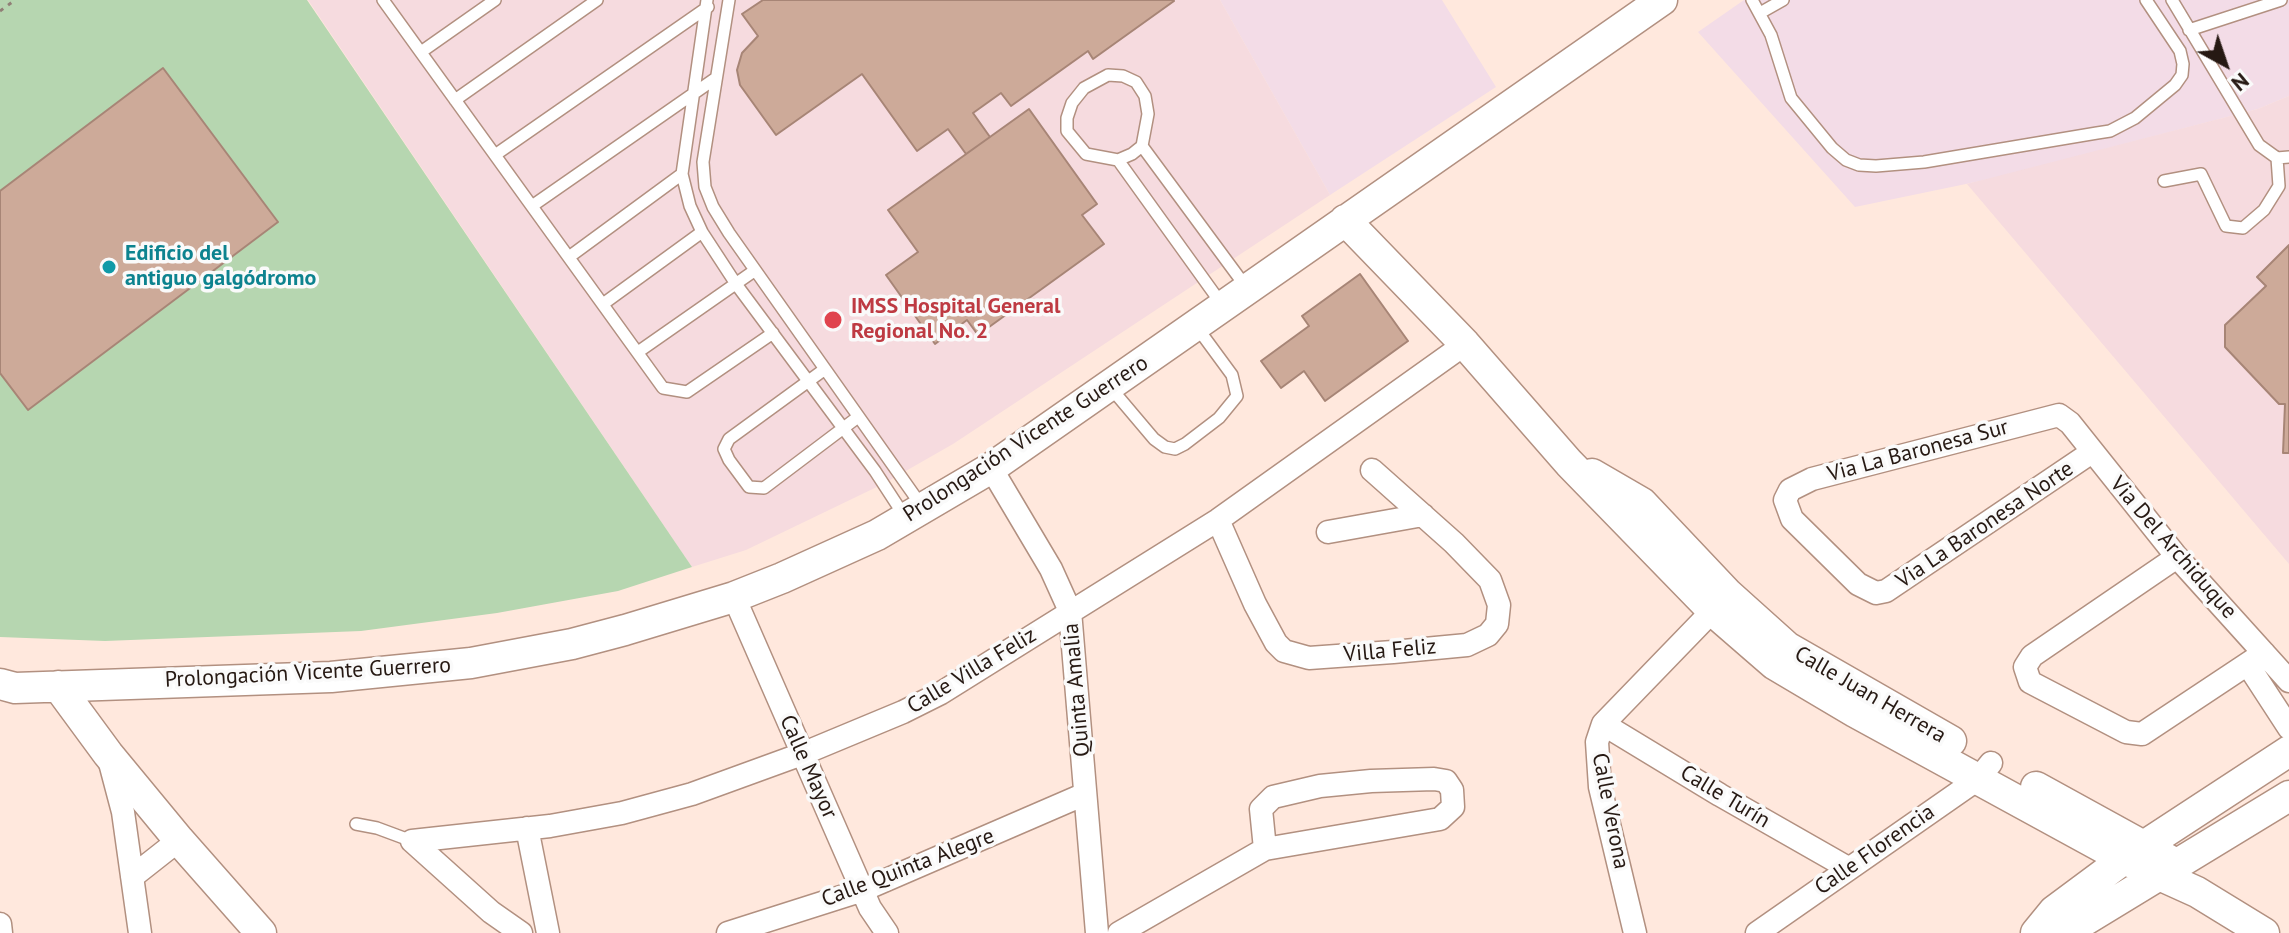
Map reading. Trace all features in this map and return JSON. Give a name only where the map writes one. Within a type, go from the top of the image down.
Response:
[{"type":"street","name":"Prolongación Vicente Guerrero","points":[[5,688],[331,677],[456,666],[572,644],[734,597],[824,559],[915,514],[991,468],[1662,0]]},
{"type":"street","name":"Calle Juan Herrera","points":[[1345,220],[1465,344],[1569,463],[1721,603],[1755,650],[1794,677],[1984,771],[2170,871]]},
{"type":"street","name":"Calle Villa Feliz","points":[[407,839],[527,828],[622,813],[692,794],[802,754],[903,712],[941,693],[1218,520],[1465,344]]},
{"type":"street","name":"Via Del Archiduque","points":[[2059,415],[2070,423],[2256,659],[2289,728]]},
{"type":"street","name":"Via La Baronesa Sur","points":[[1876,593],[1858,584],[1800,527],[1786,508],[1785,500],[1790,490],[1812,479],[2059,415]]},
{"type":"street","name":"Via La Baronesa Norte","points":[[1876,593],[1894,588],[2092,452]]},
{"type":"street","name":"Quinta Amalia","points":[[991,468],[1051,569],[1070,611],[1097,933]]},
{"type":"street","name":"Villa Feliz","points":[[1218,520],[1255,604],[1276,643],[1284,651],[1309,658],[1467,645],[1488,635],[1497,624],[1499,605],[1490,580],[1372,470]]},
{"type":"street","points":[[1328,532],[1423,515]]},
{"type":"street","points":[[2177,557],[2032,656],[2025,673],[2035,686],[2126,732],[2142,734],[2256,659]]},
{"type":"street","name":"Calle Mayor","points":[[734,597],[870,908],[887,933]]},
{"type":"street","name":"Calle Verona","points":[[1635,933],[1600,787],[1597,742],[1603,724],[1721,603]]},
{"type":"street","name":"Via Del Archiduque","points":[[2256,659],[2289,681]]},
{"type":"street","points":[[58,686],[108,754],[261,933]]},
{"type":"street","name":"Calle Turín","points":[[1603,724],[1848,868]]},
{"type":"street","points":[[2054,928],[2134,852],[2289,751]]},
{"type":"street","points":[[108,754],[123,812],[140,933]]},
{"type":"street","name":"Calle Florencia","points":[[1757,933],[1984,771]]},
{"type":"street","points":[[1119,933],[1265,849],[1440,819],[1453,807],[1452,790],[1446,781],[1434,779],[1371,781],[1280,794],[1266,801],[1261,809],[1265,849]]},
{"type":"street","name":"Calle Quinta Alegre","points":[[728,933],[863,890],[1085,794]]},
{"type":"street","points":[[2054,928],[2170,871],[2289,796]]},
{"type":"street","points":[[2197,811],[2216,842]]},
{"type":"street","points":[[527,828],[548,933]]},
{"type":"street","points":[[407,839],[491,912],[521,933]]},
{"type":"street","points":[[132,877],[179,840]]},
{"type":"street","points":[[2170,871],[2255,930]]},
{"type":"street","points":[[0,924],[1,933]]},
{"type":"lane","points":[[421,52],[495,0]]},
{"type":"lane","points":[[455,100],[597,0]]},
{"type":"lane","points":[[729,0],[703,162],[705,187],[713,207],[754,271],[858,417],[915,514]]},
{"type":"lane","points":[[1752,0],[1771,35],[1791,98],[1832,148],[1846,160],[1876,166],[1924,162],[2110,131],[2135,118],[2175,85],[2182,75],[2180,51],[2146,0]]},
{"type":"lane","points":[[1760,13],[1783,0]]},
{"type":"lane","points":[[2164,181],[2201,174],[2226,226],[2243,228],[2264,210],[2279,186],[2283,157],[2269,154],[2254,138],[2172,0]]},
{"type":"lane","points":[[2189,30],[2281,0]]},
{"type":"lane","points":[[388,2],[663,388],[687,392],[773,333]]},
{"type":"lane","points":[[495,155],[708,4]]},
{"type":"lane","points":[[708,4],[682,174],[690,206],[702,232],[736,284],[844,429],[915,514]]},
{"type":"lane","points":[[1108,75],[1123,76],[1136,82],[1145,96],[1148,114],[1142,146],[1118,160],[1086,154],[1067,131],[1072,103],[1084,88],[1108,75]]},
{"type":"lane","points":[[532,206],[716,78]]},
{"type":"lane","points":[[1142,146],[1247,289]]},
{"type":"lane","points":[[1118,160],[1223,306]]},
{"type":"lane","points":[[569,257],[682,174]]},
{"type":"lane","points":[[603,304],[702,232]]},
{"type":"lane","points":[[638,352],[754,271]]},
{"type":"lane","points":[[1110,387],[1154,439],[1165,447],[1175,449],[1185,444],[1231,406],[1237,396],[1232,375],[1196,325]]},
{"type":"lane","points":[[825,369],[729,439],[724,449],[729,460],[749,487],[764,488],[858,417]]},
{"type":"lane","points":[[356,824],[407,839]]},
{"type":"path","points":[[0,11],[15,0]]},
{"type":"shaded area","name":"IMSS Hospital General Regional No. 2","points":[[308,0],[1220,0],[1330,195],[953,444],[883,484],[746,550],[692,567]]},
{"type":"shaded area","points":[[1220,0],[1442,0],[1496,87],[1330,195]]},
{"type":"shaded area","points":[[1744,0],[2289,0],[2289,96],[2258,109],[1990,179],[1855,207],[1698,32]]},
{"type":"shaded area","points":[[2289,96],[2289,564],[1967,184],[2258,109]]},
{"type":"green space","points":[[0,0],[307,0],[692,567],[618,591],[497,613],[361,631],[105,641],[0,637]]},
{"type":"building","points":[[763,0],[1174,1],[1093,59],[1088,51],[1011,106],[1001,93],[973,113],[990,137],[966,154],[948,129],[917,151],[862,74],[776,135],[740,85],[737,70],[742,53],[758,36],[742,14]]},
{"type":"building","name":"Edificio del antiguo galgódromo","points":[[163,68],[278,222],[28,410],[0,373],[0,191]]},
{"type":"building","points":[[1029,109],[1097,204],[1082,215],[1104,244],[978,335],[967,320],[935,344],[886,275],[918,252],[888,210]]},
{"type":"building","points":[[2289,245],[2289,453],[2283,453],[2285,404],[2279,404],[2225,347],[2225,325],[2266,286],[2257,277]]},
{"type":"building","points":[[1360,274],[1408,341],[1325,401],[1304,371],[1281,388],[1261,361],[1309,326],[1302,316]]},
{"type":"place","name":"Edificio del antiguo galgódromo","points":[[109,267]]},
{"type":"place","name":"IMSS Hospital General Regional No. 2","points":[[833,320]]}]
